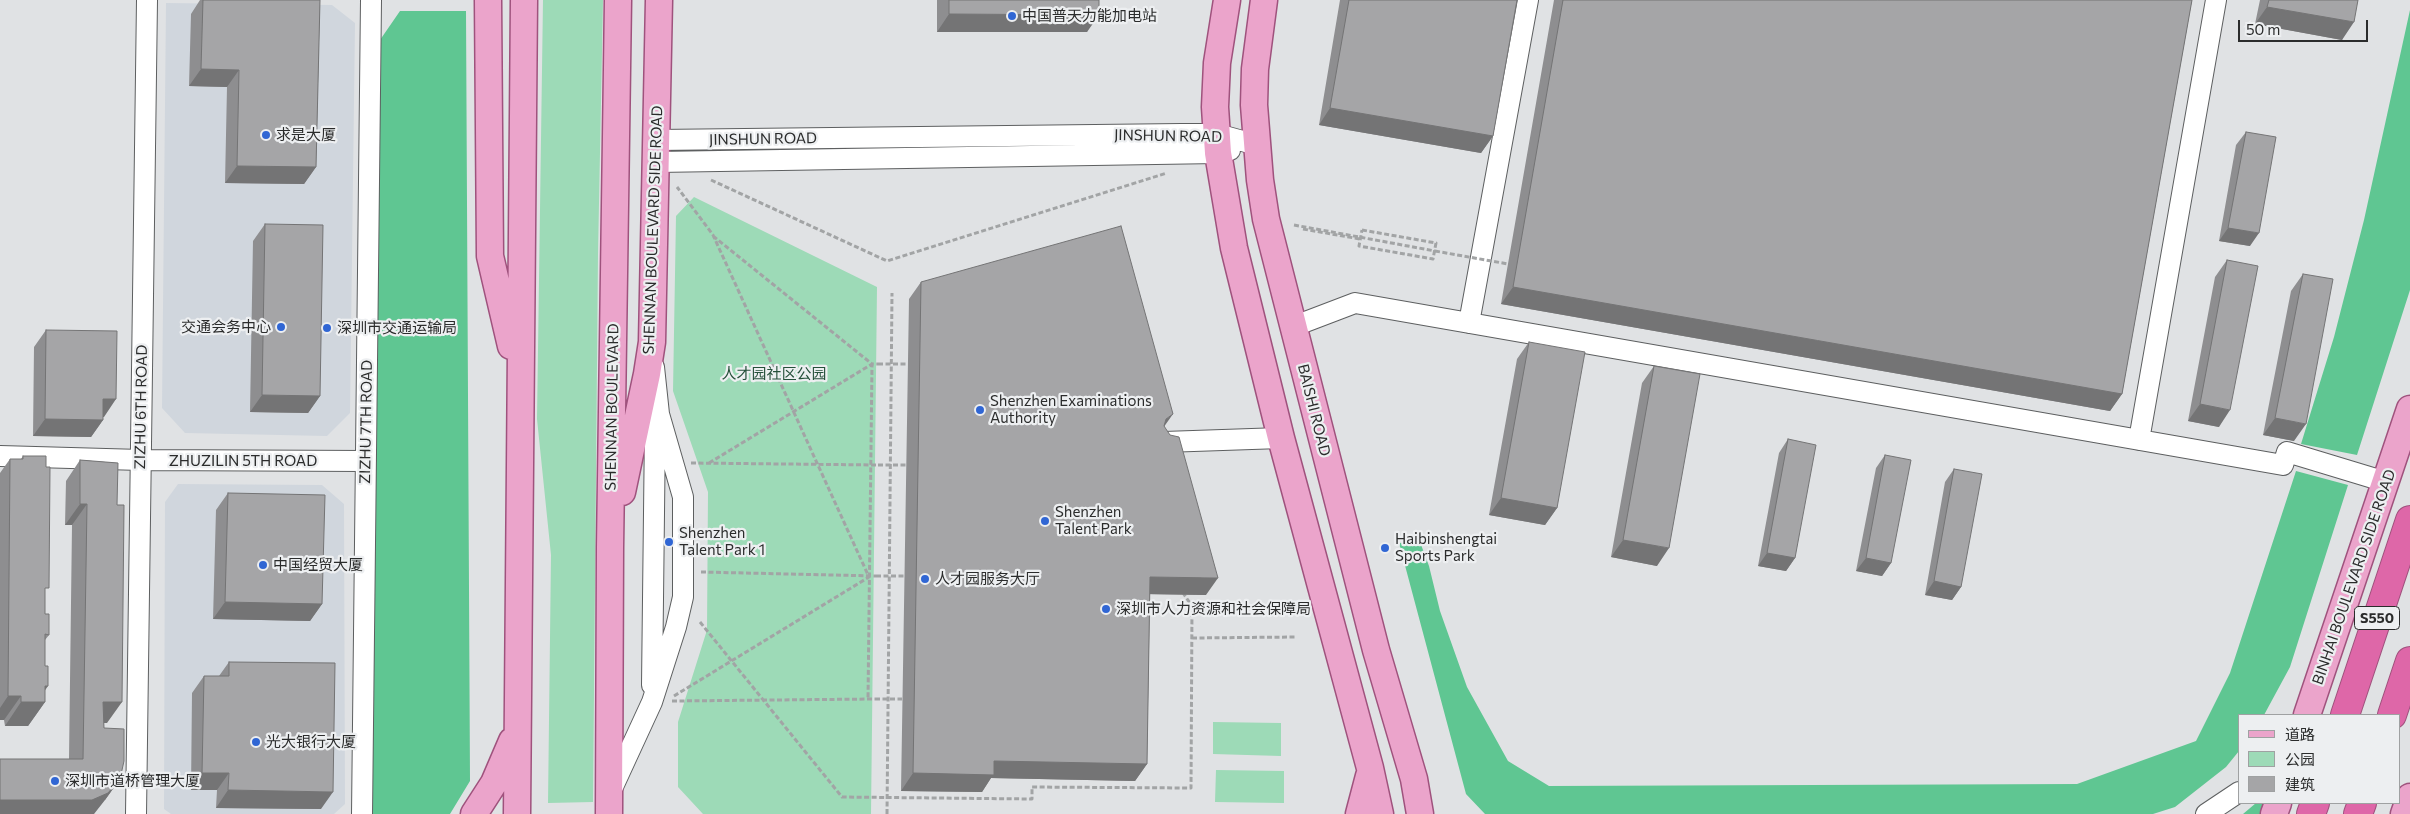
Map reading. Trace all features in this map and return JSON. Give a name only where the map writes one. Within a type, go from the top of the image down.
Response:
[{"type":"highway","name":"S550","points":[[2345,714],[2410,520]]},
{"type":"highway","points":[[2392,714],[2410,661]]},
{"type":"main road","points":[[488,0],[490,256],[520,388]]},
{"type":"main road","points":[[517,814],[524,0]]},
{"type":"main road","name":"SHENNAN BOULEVARD","points":[[609,804],[610,546],[618,0]]},
{"type":"main road","name":"SHENNAN BOULEVARD SIDE ROAD","points":[[610,546],[648,374],[652,342],[659,0]]},
{"type":"main road","points":[[1227,0],[1217,64],[1215,107],[1217,144],[1234,248],[1281,438],[1370,768],[1380,814]]},
{"type":"main road","name":"BAISHI ROAD","points":[[1264,0],[1255,69],[1257,145],[1266,220],[1376,650],[1414,780],[1420,814]]},
{"type":"main road","name":"BINHAI BOULEVARD SIDE ROAD","points":[[2307,713],[2410,409]]},
{"type":"main road","points":[[474,814],[494,784],[518,726]]},
{"type":"main road","points":[[1359,814],[1370,768]]},
{"type":"main road","points":[[1414,780],[1436,814]]},
{"type":"main road","points":[[2404,814],[2410,797]]},
{"type":"street","name":"ZIZHU 6TH ROAD","points":[[136,814],[147,0]]},
{"type":"street","name":"ZIZHU 7TH ROAD","points":[[362,814],[371,0]]},
{"type":"street","points":[[1469,323],[1528,0]]},
{"type":"street","points":[[2139,440],[2216,0]]},
{"type":"street","name":"JINSHUN ROAD","points":[[657,151],[904,137],[1106,134],[1217,144],[1257,145]]},
{"type":"street","points":[[1103,154],[1106,134]]},
{"type":"street","points":[[904,137],[905,158]]},
{"type":"street","name":"JINSHUN ROAD","points":[[657,151],[905,158],[1103,154],[1217,144]]},
{"type":"street","points":[[1292,327],[1355,303],[2283,465],[2287,452],[2386,482]]},
{"type":"street","points":[[609,804],[652,702],[676,627],[683,597],[683,497],[658,414],[652,342]]},
{"type":"street","points":[[652,702],[656,388]]},
{"type":"street","points":[[1164,442],[1281,438]]},
{"type":"street","name":"ZHUZILIN 5TH ROAD","points":[[0,456],[141,460],[366,461]]},
{"type":"street","points":[[2206,814],[2238,793]]},
{"type":"path","points":[[704,177],[887,261],[1170,172]]},
{"type":"path","points":[[677,186],[713,235],[869,576]]},
{"type":"path","points":[[1294,225],[1508,264],[1517,262]]},
{"type":"path","points":[[1303,229],[1360,239]]},
{"type":"path","points":[[1362,230],[1436,243],[1433,259],[1359,246],[1360,239],[1362,230]]},
{"type":"path","points":[[713,235],[872,364]]},
{"type":"path","points":[[887,814],[892,293]]},
{"type":"path","points":[[868,699],[872,364]]},
{"type":"path","points":[[709,463],[872,364],[908,364]]},
{"type":"path","points":[[690,463],[906,465]]},
{"type":"path","points":[[700,572],[904,576]]},
{"type":"path","points":[[674,696],[869,576]]},
{"type":"path","points":[[700,622],[842,797],[1032,799],[1032,787],[1191,788],[1192,606],[1181,590]]},
{"type":"path","points":[[1192,638],[1295,638]]},
{"type":"path","points":[[672,701],[902,699]]},
{"type":"shaded area","points":[[166,3],[332,5],[355,23],[350,413],[327,436],[185,433],[162,408]]},
{"type":"shaded area","points":[[178,484],[322,485],[344,504],[345,804],[334,814],[171,814],[164,809],[165,502]]},
{"type":"green space","points":[[543,0],[603,0],[598,254],[593,802],[548,803],[551,555],[537,419]]},
{"type":"green space","points":[[2410,10],[2410,290],[2357,455],[2301,444],[2334,337],[2364,220]]},
{"type":"green space","points":[[400,11],[466,11],[470,781],[450,814],[371,814],[380,40]]},
{"type":"green space","name":"人才园社区公园","points":[[694,197],[877,287],[871,814],[703,814],[678,787],[678,722],[707,630],[708,492],[673,391],[676,216]]},
{"type":"green space","points":[[2296,471],[2348,485],[2290,667],[2265,714],[2238,714],[2238,752],[2226,767],[2175,807],[2153,814],[1485,814],[1466,794],[1399,543],[1420,542],[1429,566],[1440,611],[1467,687],[1508,761],[1549,786],[2077,784],[2196,741],[2230,673]]},
{"type":"green space","points":[[1213,722],[1281,723],[1281,756],[1213,754]]},
{"type":"green space","points":[[1216,770],[1284,771],[1284,803],[1215,802]]},
{"type":"green space","points":[[2255,804],[2264,804],[2260,814],[2243,814]]},
{"type":"building","name":"求是大厦","points":[[203,0],[320,0],[316,167],[237,166],[239,70],[201,69]]},
{"type":"building","points":[[949,0],[1099,0],[1099,15],[949,14]]},
{"type":"building","points":[[1349,0],[1517,0],[1493,136],[1330,108]]},
{"type":"building","points":[[1563,0],[2192,0],[2122,394],[1513,287]]},
{"type":"building","points":[[2269,0],[2358,0],[2354,22],[2267,7]]},
{"type":"building","points":[[2246,132],[2276,137],[2259,233],[2228,228]]},
{"type":"building","name":"交通会务中心","points":[[265,224],[323,225],[320,396],[262,395]]},
{"type":"building","name":"Shenzhen Talent Park","points":[[1121,226],[1173,414],[1166,419],[1164,426],[1170,435],[1179,437],[1218,578],[1150,577],[1147,764],[994,761],[994,775],[913,773],[921,282]]},
{"type":"building","points":[[2227,260],[2258,266],[2230,410],[2200,404]]},
{"type":"building","points":[[2303,274],[2333,279],[2306,424],[2275,418]]},
{"type":"building","points":[[46,330],[117,331],[116,399],[103,399],[103,420],[45,419]]},
{"type":"building","points":[[1529,342],[1585,352],[1557,508],[1501,498]]},
{"type":"building","points":[[1654,366],[1700,374],[1669,548],[1623,540]]},
{"type":"building","points":[[1788,439],[1816,445],[1795,558],[1767,553]]},
{"type":"building","points":[[1885,455],[1911,460],[1891,563],[1866,558]]},
{"type":"building","points":[[23,456],[46,456],[46,467],[50,467],[49,588],[45,588],[45,614],[49,614],[49,635],[45,634],[45,666],[48,666],[48,686],[45,686],[45,702],[21,702],[21,696],[8,696],[10,459],[23,459]]},
{"type":"building","points":[[80,460],[118,463],[117,505],[124,505],[122,702],[103,702],[104,728],[124,729],[124,761],[120,779],[108,793],[92,800],[0,800],[0,759],[83,759],[87,504],[80,504]]},
{"type":"building","points":[[1954,469],[1982,474],[1961,587],[1934,581]]},
{"type":"building","name":"中国经贸大厦","points":[[228,493],[325,495],[322,604],[225,602]]},
{"type":"building","name":"光大银行大厦","points":[[229,662],[335,663],[333,792],[228,790],[229,773],[202,773],[204,676],[229,676]]},
{"type":"place","name":"中国普天力能加电站","points":[[1012,16]]},
{"type":"place","name":"求是大厦","points":[[266,135]]},
{"type":"place","name":"交通会务中心","points":[[281,327]]},
{"type":"place","name":"深圳市交通运输局","points":[[327,328]]},
{"type":"place","name":"Shenzhen Examinations Authority","points":[[980,410]]},
{"type":"place","name":"Shenzhen Talent Park","points":[[1045,521]]},
{"type":"place","name":"Shenzhen Talent Park 1","points":[[669,542]]},
{"type":"place","name":"Haibinshengtai Sports Park","points":[[1385,548]]},
{"type":"place","name":"中国经贸大厦","points":[[263,565]]},
{"type":"place","name":"人才园服务大厅","points":[[925,579]]},
{"type":"place","name":"深圳市人力资源和社会保障局","points":[[1106,609]]},
{"type":"place","name":"光大银行大厦","points":[[256,742]]},
{"type":"place","name":"深圳市道桥管理大厦","points":[[55,781]]}]
